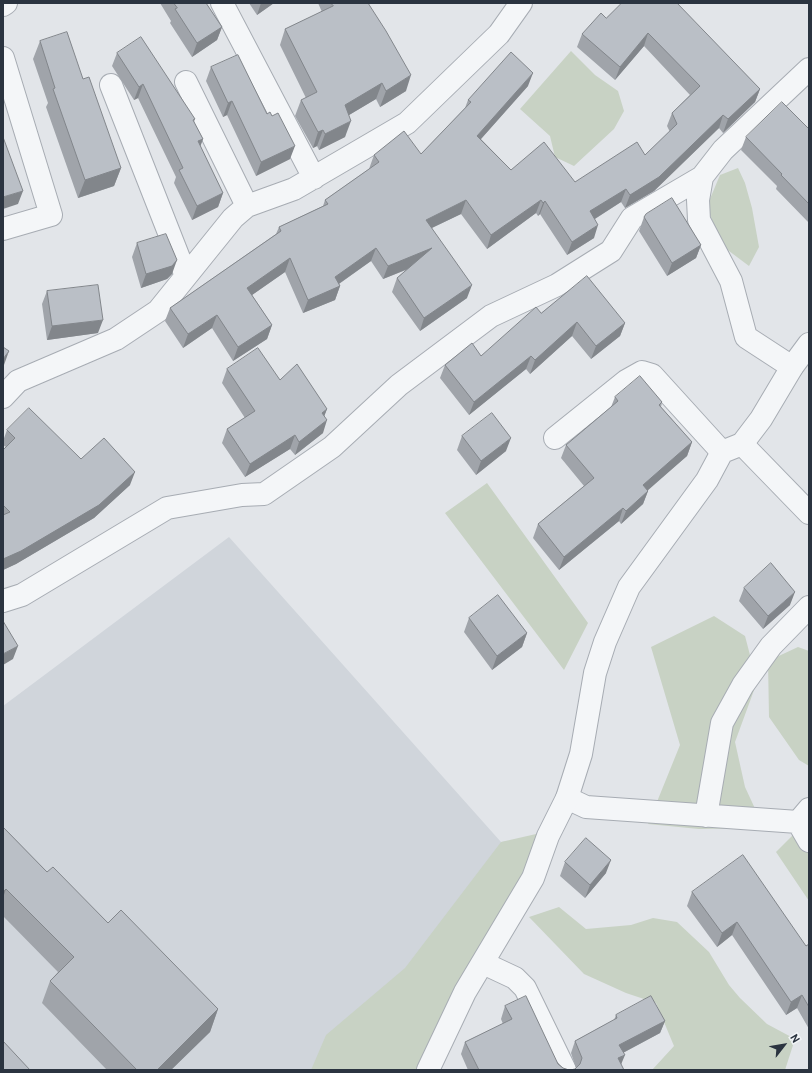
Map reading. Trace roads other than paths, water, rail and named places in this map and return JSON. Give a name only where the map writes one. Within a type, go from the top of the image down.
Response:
[{"type":"street","points":[[222,3],[314,178]]},
{"type":"street","points":[[3,397],[18,381],[116,339],[158,312],[233,218],[247,206],[294,189],[407,123],[499,34],[521,3]]},
{"type":"street","points":[[3,58],[51,215],[3,229]]},
{"type":"street","points":[[3,602],[22,595],[167,508],[242,494],[264,494],[332,447],[398,386],[492,316],[557,285],[611,251],[632,218],[702,177],[723,150],[809,69]]},
{"type":"street","points":[[186,82],[247,206]]},
{"type":"street","points":[[111,85],[186,276]]},
{"type":"street","points":[[702,177],[698,200],[699,220],[731,281],[746,337],[792,367]]},
{"type":"street","points":[[430,1068],[465,992],[533,878],[548,836],[567,798],[581,754],[595,673],[605,642],[629,587],[707,480],[732,448],[761,418],[792,367],[809,344]]},
{"type":"street","points":[[555,438],[626,381],[642,372],[652,375],[732,448],[809,513]]},
{"type":"street","points":[[706,816],[722,723],[743,685],[771,646],[809,607]]},
{"type":"street","points":[[567,798],[586,807],[706,816],[803,816],[809,841]]},
{"type":"street","points":[[483,963],[515,978],[525,988],[565,1070]]}]
